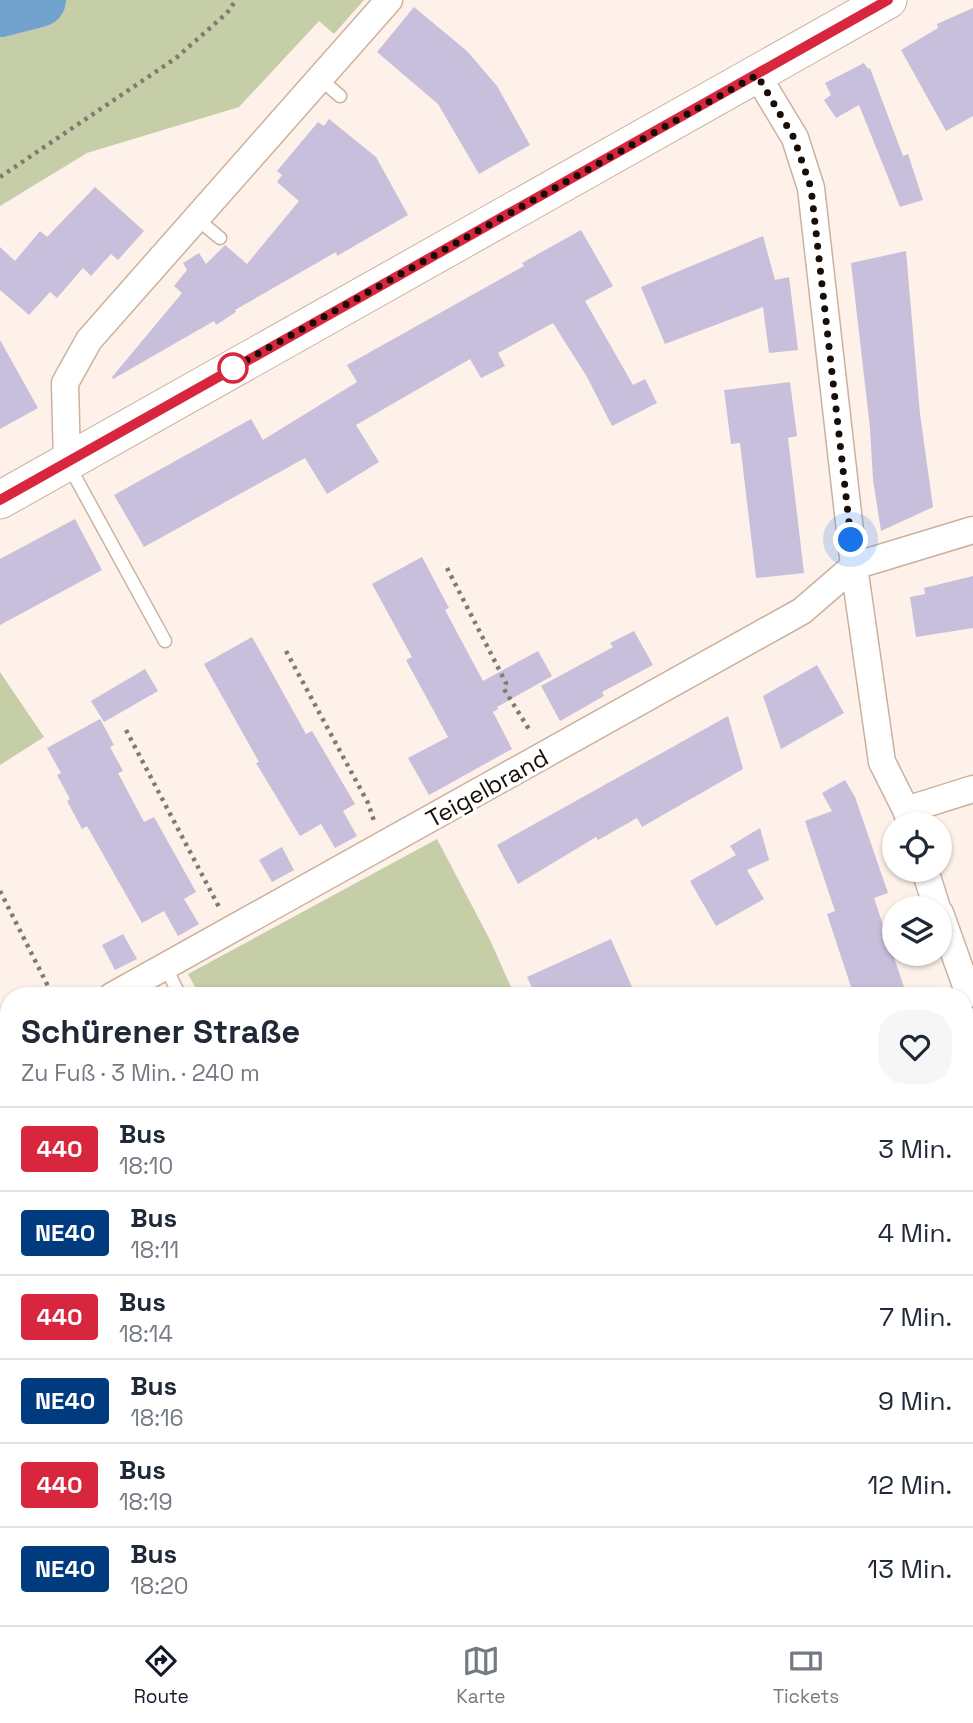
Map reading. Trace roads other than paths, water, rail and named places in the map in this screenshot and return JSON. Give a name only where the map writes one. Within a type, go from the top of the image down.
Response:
[{"type":"main road","points":[[0,500],[888,0]]},
{"type":"street","points":[[67,463],[65,383],[89,340],[389,0]]},
{"type":"street","points":[[757,75],[794,138],[811,188],[854,566],[881,762],[906,812]]},
{"type":"street","points":[[854,566],[973,530]]},
{"type":"street","name":"Teigelbrand","points":[[128,987],[802,611],[854,566]]},
{"type":"street","points":[[920,812],[973,789]]},
{"type":"street","points":[[952,947],[966,987]]},
{"type":"lane","points":[[319,78],[340,96]]},
{"type":"lane","points":[[196,218],[220,238]]},
{"type":"lane","points":[[67,463],[165,641]]},
{"type":"lane","points":[[165,967],[175,987]]},
{"type":"waterway","points":[[0,10],[39,0]]}]
